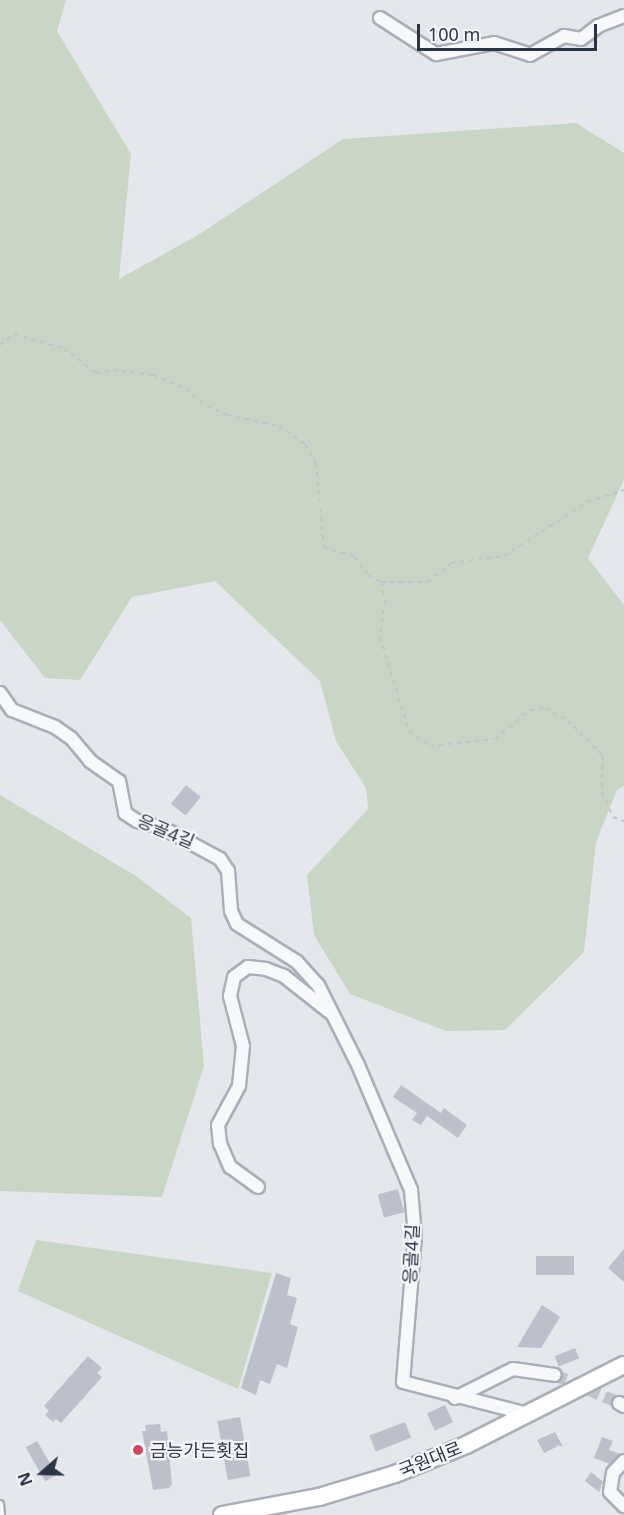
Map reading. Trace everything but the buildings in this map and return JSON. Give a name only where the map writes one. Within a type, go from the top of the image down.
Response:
[{"type":"street","points":[[380,18],[436,54],[494,43],[530,55],[564,36],[581,39],[598,26],[624,16]]},
{"type":"street","name":"응골4길","points":[[0,693],[12,710],[55,727],[71,738],[90,761],[119,781],[125,813],[136,821],[163,828],[220,859],[228,871],[231,911],[237,924],[297,962],[318,985],[411,1190],[415,1236],[403,1382],[422,1384],[455,1398],[528,1414]]},
{"type":"street","name":"응골4길","points":[[258,1187],[230,1167],[220,1144],[218,1125],[239,1086],[243,1046],[230,996],[234,977],[248,967],[266,969],[284,976],[333,1014]]},
{"type":"street","name":"국원대로","points":[[222,1515],[319,1497],[395,1474],[528,1414],[624,1365]]},
{"type":"street","points":[[455,1398],[513,1369],[555,1375]]},
{"type":"street","points":[[624,1461],[613,1473],[610,1492],[624,1506]]},
{"type":"lane","points":[[0,1504],[1,1515]]},
{"type":"path","points":[[0,345],[14,334],[63,348],[96,373],[113,370],[153,375],[186,389],[207,406],[227,415],[279,426],[305,444],[316,463],[324,548],[354,556],[368,575],[381,582],[427,582],[451,563],[504,556],[588,502],[624,490]]},
{"type":"path","points":[[381,582],[385,601],[380,637],[409,731],[430,746],[495,739],[530,710],[545,708],[567,720],[603,756],[602,792],[613,817],[624,821]]},
{"type":"green space","points":[[0,0],[66,0],[57,31],[131,154],[119,279],[198,235],[343,139],[576,123],[624,153],[624,480],[588,558],[624,605],[624,786],[617,790],[596,842],[584,952],[505,1030],[446,1031],[350,994],[314,935],[307,875],[368,809],[366,788],[336,741],[320,681],[215,581],[132,597],[80,680],[45,678],[0,620]]},
{"type":"green space","points":[[0,795],[136,876],[191,918],[204,1066],[162,1197],[0,1191]]},
{"type":"green space","points":[[36,1240],[272,1273],[238,1389],[18,1291]]},
{"type":"tunnel","points":[[555,1375],[619,1403]]},
{"type":"place","name":"금능가든횟집","points":[[138,1450]]}]
